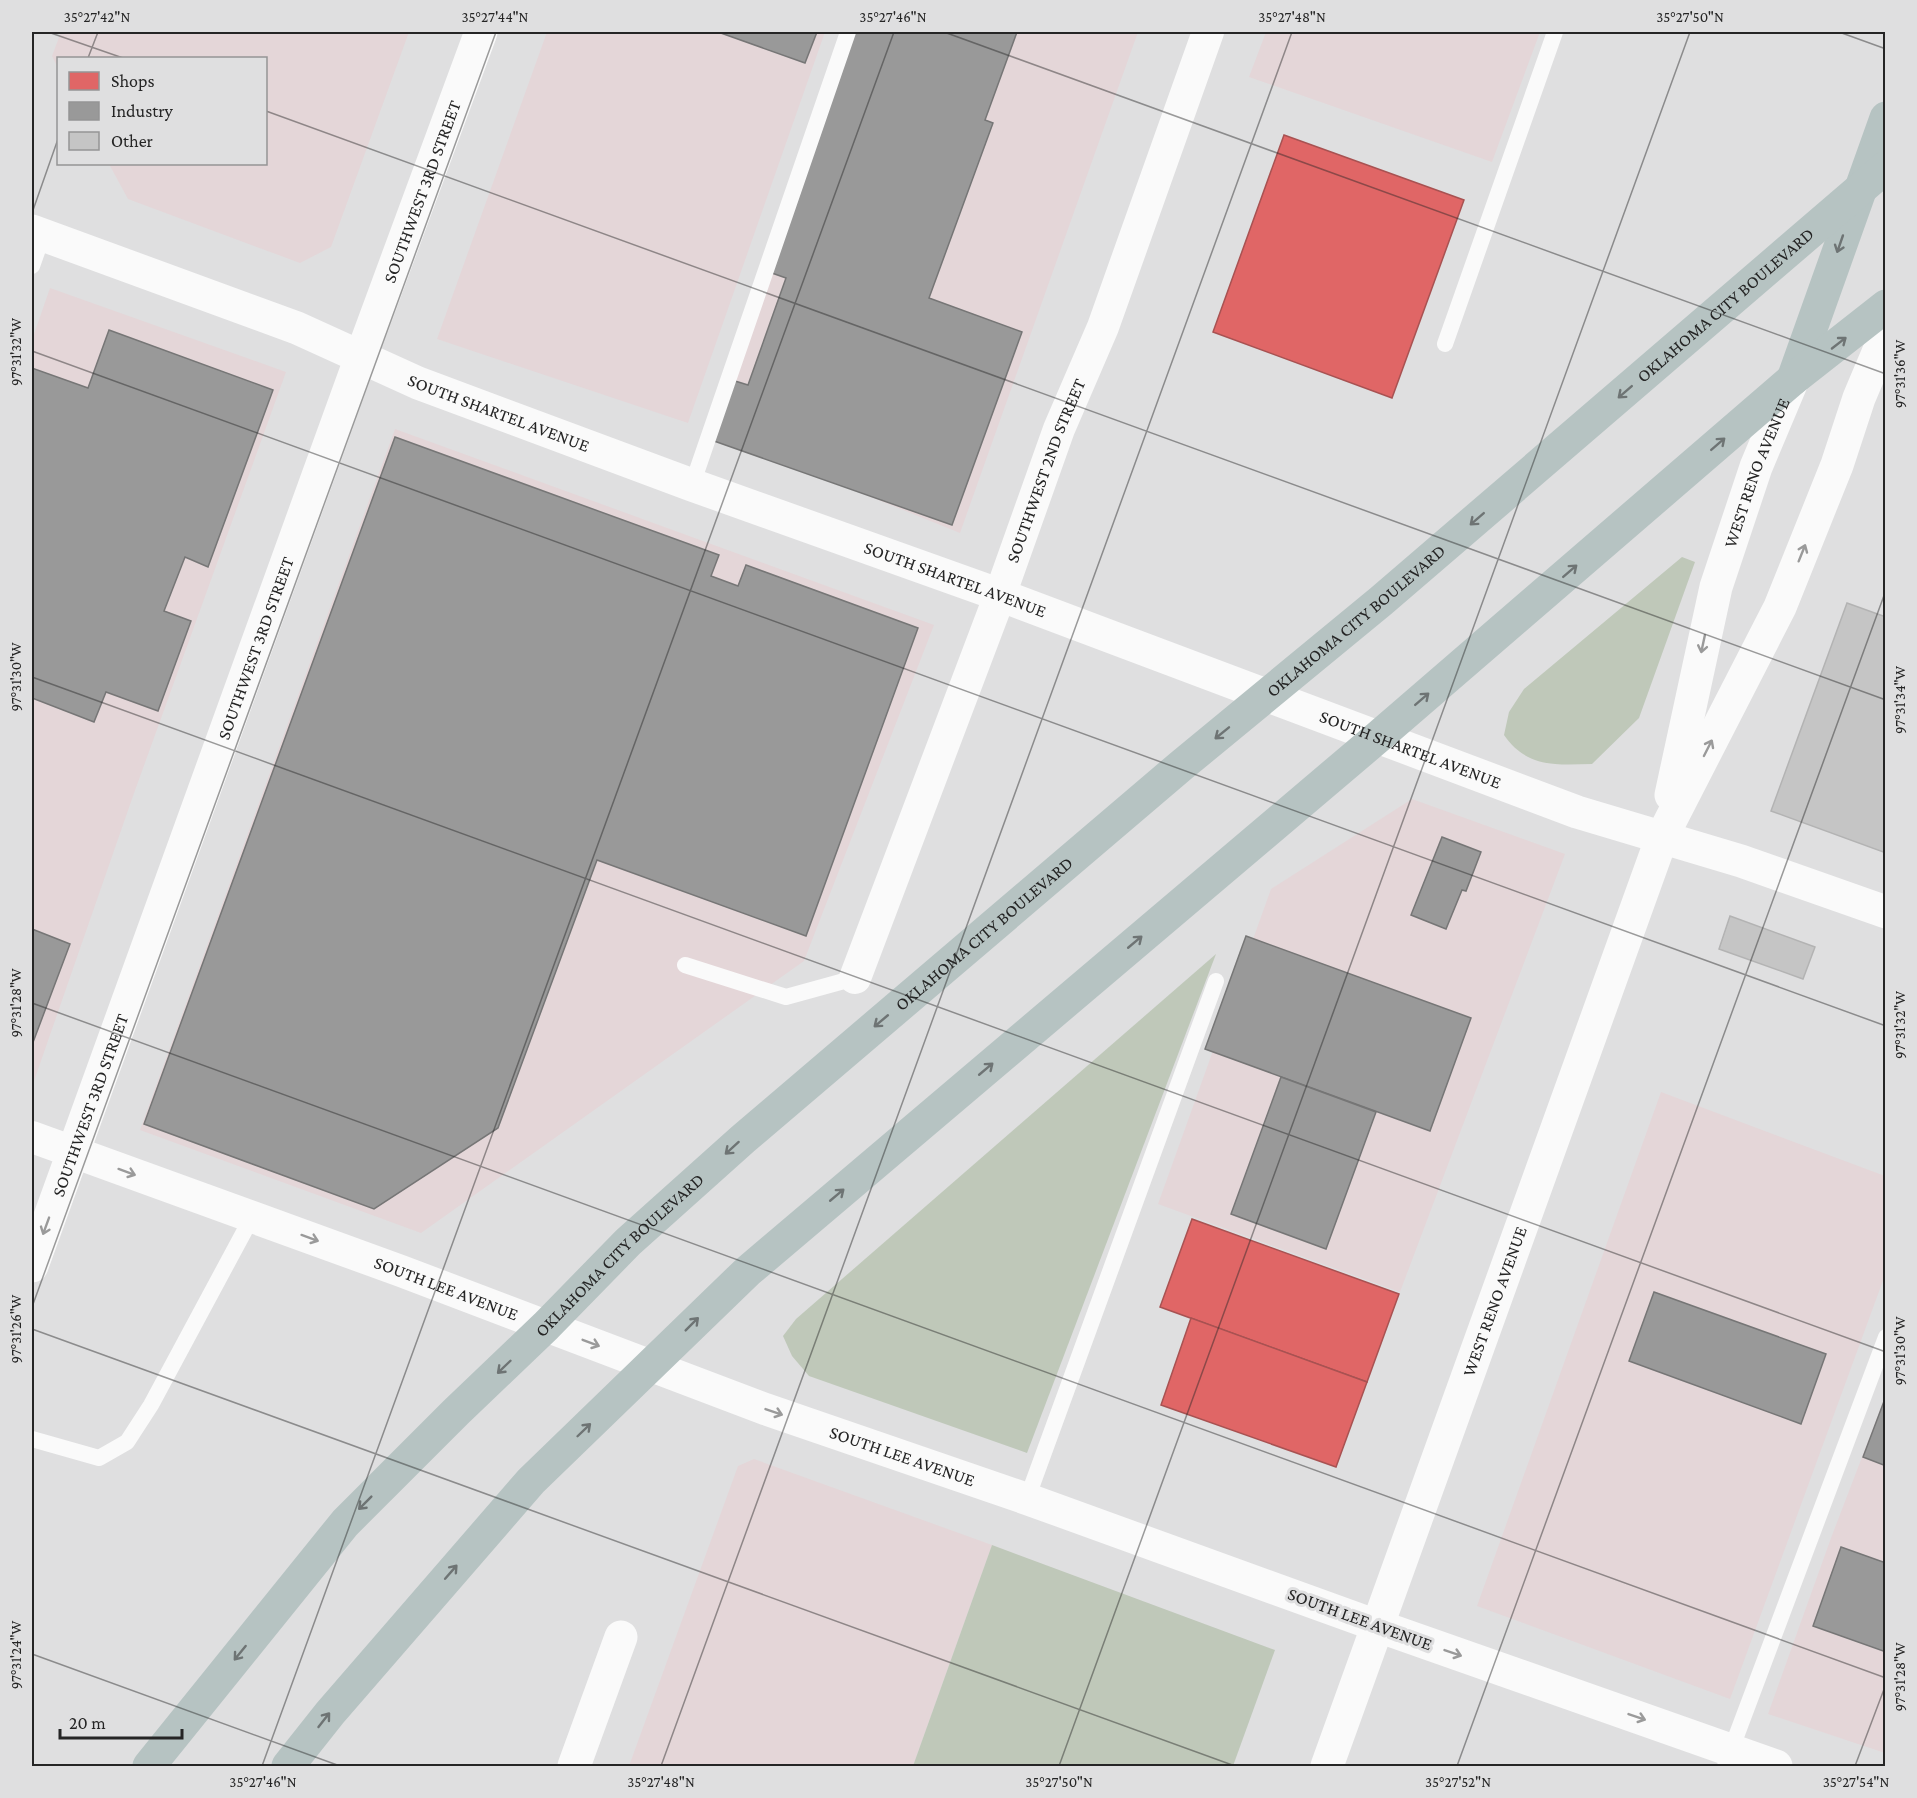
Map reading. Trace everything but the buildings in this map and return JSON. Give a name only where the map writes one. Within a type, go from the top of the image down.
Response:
[{"type":"main road","name":"WEST RENO AVENUE","points":[[1793,379],[1886,118]]},
{"type":"main road","name":"OKLAHOMA CITY BOULEVARD","points":[[149,1767],[345,1523],[546,1326],[628,1242],[743,1139],[1182,765],[1381,601],[1886,167]]},
{"type":"main road","points":[[288,1767],[330,1713],[531,1481],[748,1271],[1378,737],[1793,379],[1886,306]]},
{"type":"street","name":"SOUTHWEST 3RD STREET","points":[[32,1266],[481,32]]},
{"type":"street","name":"SOUTHWEST 2ND STREET","points":[[855,978],[1000,595],[1059,429],[1103,327],[1208,32]]},
{"type":"street","name":"SOUTH SHARTEL AVENUE","points":[[37,233],[297,328],[418,383],[692,485],[1000,595],[1577,812],[1741,861],[1886,912]]},
{"type":"street","name":"WEST RENO AVENUE","points":[[1327,1767],[1662,837],[1780,607],[1837,465],[1859,398],[1886,334]]},
{"type":"street","name":"WEST RENO AVENUE","points":[[1662,837],[1716,587],[1756,467],[1793,379]]},
{"type":"street","name":"SOUTH LEE AVENUE","points":[[32,1137],[765,1409],[1027,1499],[1378,1626],[1728,1758],[1776,1767]]},
{"type":"street","points":[[574,1767],[621,1637]]},
{"type":"lane","points":[[692,485],[848,32]]},
{"type":"lane","points":[[1446,344],[1555,32]]},
{"type":"lane","points":[[32,266],[37,233]]},
{"type":"lane","points":[[685,965],[786,997],[855,978]]},
{"type":"lane","points":[[1027,1499],[1216,981]]},
{"type":"lane","points":[[32,1439],[99,1458],[127,1442],[156,1396],[252,1217]]},
{"type":"lane","points":[[1728,1758],[1886,1337]]},
{"type":"shaded area","points":[[61,32],[409,32],[331,247],[300,263],[128,199],[110,165],[267,165],[267,57],[57,57],[57,66],[52,56]]},
{"type":"shaded area","points":[[547,32],[825,32],[688,423],[437,339]]},
{"type":"shaded area","points":[[859,32],[1138,32],[960,533],[715,434]]},
{"type":"shaded area","points":[[1266,32],[1540,32],[1492,162],[1249,77]]},
{"type":"shaded area","points":[[50,288],[286,372],[133,796],[34,1081],[32,1080],[32,340]]},
{"type":"shaded area","points":[[395,429],[934,625],[804,961],[421,1233],[140,1130]]},
{"type":"shaded area","points":[[1412,799],[1565,854],[1400,1292],[1158,1204],[1271,889]]},
{"type":"shaded area","points":[[1661,1092],[1885,1176],[1885,1275],[1730,1699],[1477,1606]]},
{"type":"shaded area","points":[[1885,1397],[1885,1753],[1768,1714],[1831,1538]]},
{"type":"shaded area","points":[[754,1459],[992,1545],[913,1766],[629,1766],[738,1466]]},
{"type":"green space","points":[[1682,557],[1695,562],[1639,718],[1592,764],[1554,764],[1522,754],[1504,735],[1509,712],[1524,689]]},
{"type":"green space","points":[[1216,954],[1027,1453],[809,1376],[792,1356],[783,1336],[796,1319]]},
{"type":"green space","points":[[992,1545],[1275,1650],[1233,1766],[913,1766]]}]
